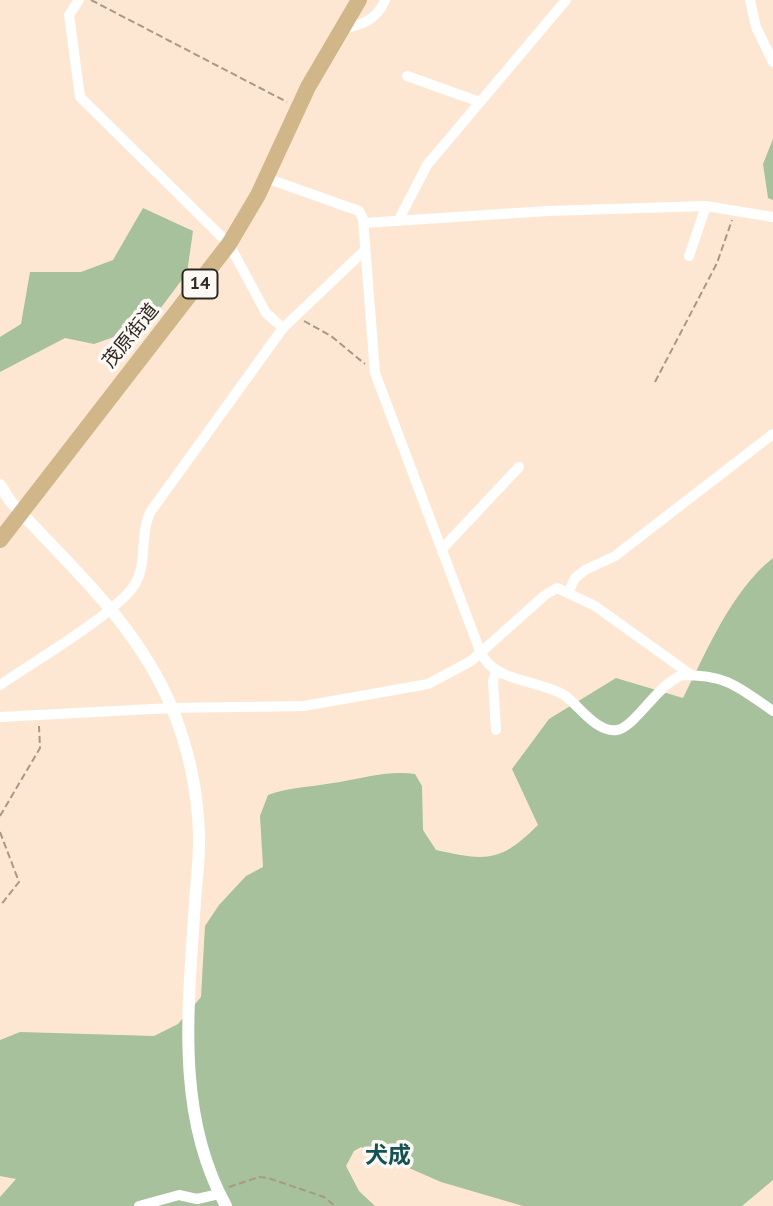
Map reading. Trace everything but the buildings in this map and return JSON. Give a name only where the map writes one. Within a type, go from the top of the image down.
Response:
[{"type":"main road","name":"茂原街道","points":[[0,540],[229,244],[266,178],[298,108],[359,0]]},
{"type":"street","points":[[79,0],[69,15],[80,97],[229,244],[266,313],[283,328]]},
{"type":"street","points":[[341,29],[372,19],[381,11],[385,0]]},
{"type":"street","points":[[398,222],[427,165],[566,0]]},
{"type":"street","points":[[750,0],[760,37],[773,62]]},
{"type":"street","points":[[407,76],[480,102]]},
{"type":"street","points":[[266,178],[359,211],[364,223],[375,373],[483,660],[496,671],[562,694],[609,730],[619,730],[629,725],[643,706],[674,678],[691,675],[716,676],[729,681],[773,712]]},
{"type":"street","points":[[689,257],[706,206]]},
{"type":"street","points":[[364,223],[547,211],[706,206],[773,216]]},
{"type":"street","points":[[0,685],[112,608],[135,585],[144,524],[151,511],[283,328],[364,251]]},
{"type":"street","points":[[569,591],[575,578],[585,570],[615,556],[773,434]]},
{"type":"street","points":[[442,549],[519,467]]},
{"type":"street","points":[[0,485],[22,514],[112,608],[141,649],[172,708],[195,791],[199,833],[187,1053],[197,1130],[222,1200],[179,1195],[139,1206]]},
{"type":"street","points":[[0,717],[172,708],[304,706],[428,684],[471,661],[545,595],[557,588],[569,591],[595,606],[691,675]]},
{"type":"street","points":[[496,671],[493,681],[496,730]]},
{"type":"path","points":[[91,0],[298,108]]},
{"type":"path","points":[[655,382],[717,263],[736,210]]},
{"type":"path","points":[[297,317],[331,336],[375,373]]},
{"type":"path","points":[[0,816],[40,748],[37,715]]},
{"type":"path","points":[[0,832],[19,882],[0,906]]},
{"type":"path","points":[[222,1200],[232,1185],[259,1177],[324,1197],[335,1206]]},
{"type":"green space","points":[[773,139],[773,200],[768,198],[763,164]]},
{"type":"green space","points":[[143,208],[193,231],[187,273],[148,325],[94,344],[65,338],[0,372],[0,337],[21,324],[30,272],[81,272],[113,260]]},
{"type":"green space","points":[[773,558],[773,1180],[742,1206],[523,1206],[441,1182],[361,1147],[354,1151],[346,1166],[359,1191],[375,1206],[0,1206],[0,1197],[16,1179],[0,1176],[0,1040],[20,1032],[154,1036],[178,1024],[201,997],[205,926],[219,905],[246,876],[263,867],[260,816],[268,795],[395,773],[415,774],[422,786],[423,830],[436,850],[480,857],[502,853],[538,825],[512,769],[549,719],[616,678],[683,698],[732,604]]},
{"type":"district","name":"犬成","points":[[388,1156]]}]
